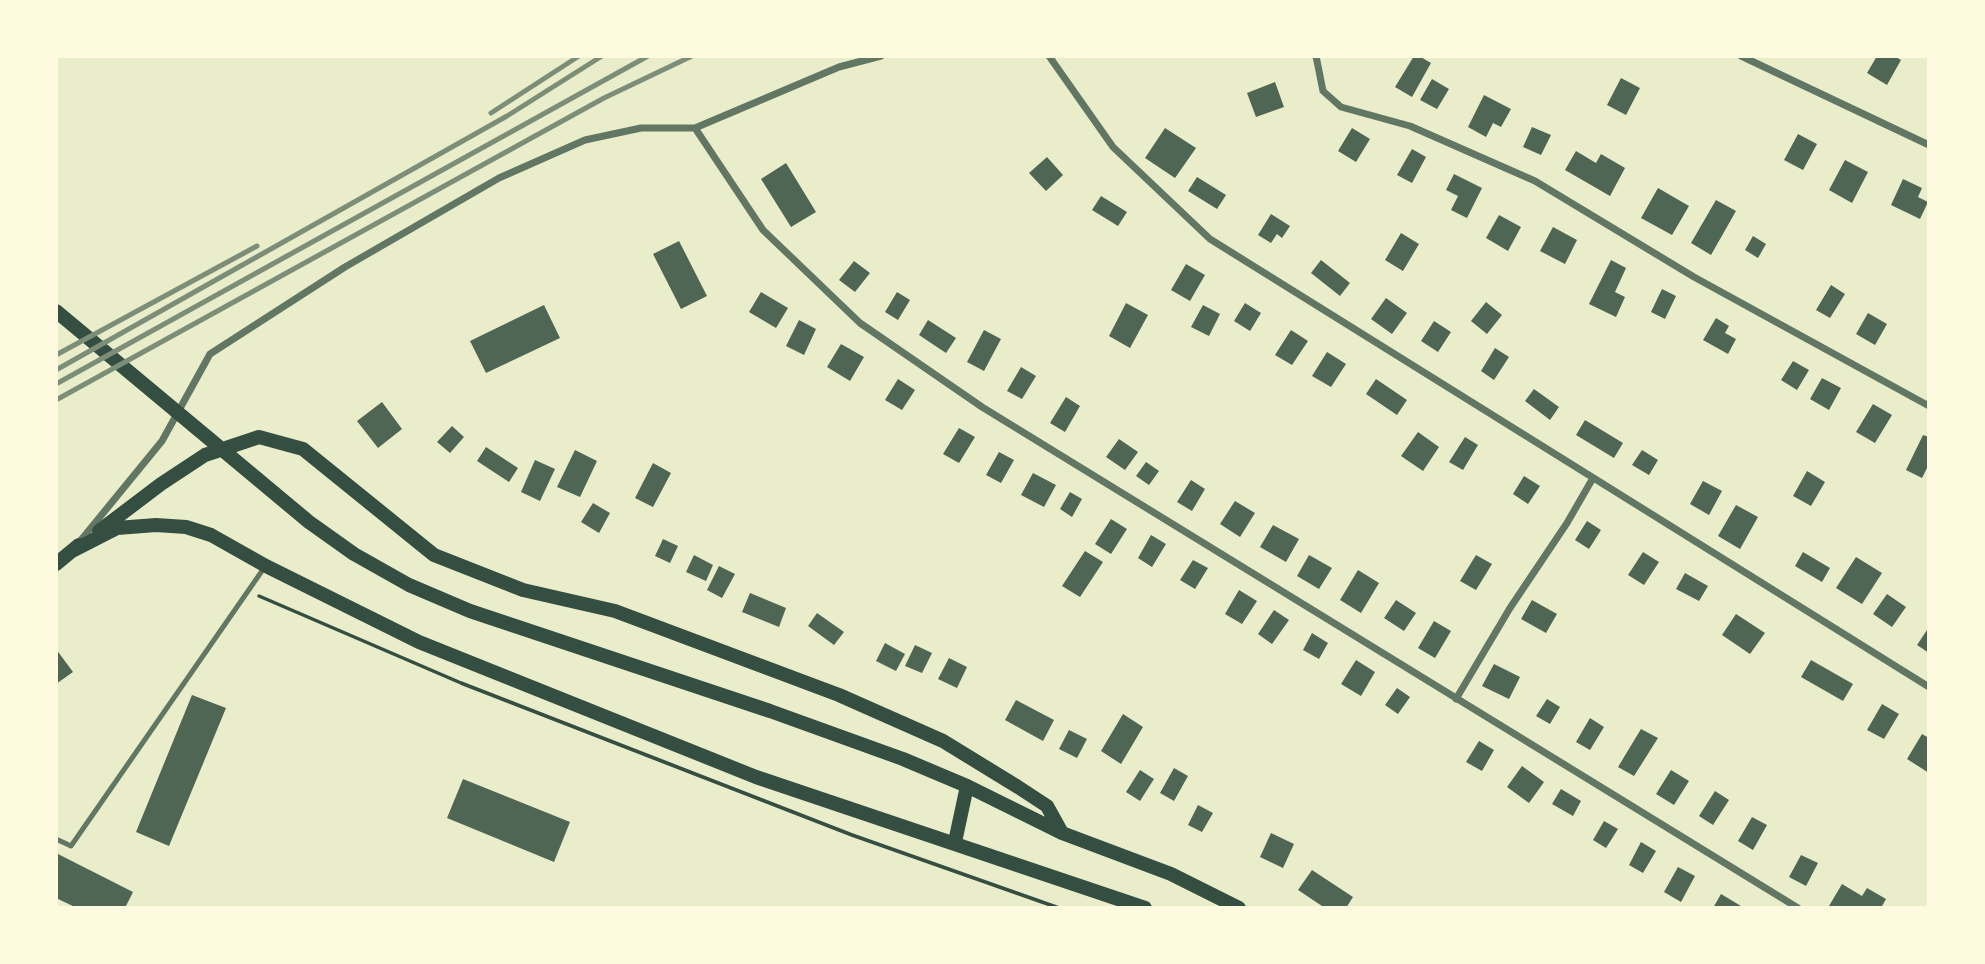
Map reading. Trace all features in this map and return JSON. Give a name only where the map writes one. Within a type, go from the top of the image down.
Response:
[{"type":"main road","points":[[56,311],[309,522],[354,554],[409,585],[470,611],[782,715],[903,759],[967,786],[1062,833],[1171,874],[1239,908]]},
{"type":"main road","points":[[56,564],[161,484],[205,456],[259,437],[303,449],[434,555],[523,590],[615,611],[839,695],[943,741],[1047,806],[1062,833]]},
{"type":"main road","points":[[72,551],[117,528],[156,525],[211,535],[265,566],[419,642],[756,777],[1145,908]]},
{"type":"main road","points":[[955,842],[967,786]]},
{"type":"street","points":[[72,551],[162,441],[210,354],[345,267],[499,178],[585,140],[641,128],[695,128],[839,67],[881,56]]},
{"type":"street","points":[[1049,56],[1112,147],[1210,239],[1929,687]]},
{"type":"street","points":[[1316,56],[1323,91],[1340,107],[1410,126],[1535,181],[1694,277],[1929,406]]},
{"type":"street","points":[[1741,56],[1929,145]]},
{"type":"street","points":[[695,128],[763,230],[860,323],[982,407],[1798,908]]},
{"type":"street","points":[[1456,699],[1593,478]]},
{"type":"lane","points":[[56,839],[71,846],[265,566]]},
{"type":"building","points":[[1414,56],[1431,63],[1412,97],[1395,87]]},
{"type":"building","points":[[1877,56],[1894,56],[1901,60],[1887,85],[1867,73]]},
{"type":"building","points":[[1621,78],[1640,88],[1626,115],[1607,105]]},
{"type":"building","points":[[1432,79],[1449,89],[1437,109],[1420,100]]},
{"type":"building","points":[[1275,82],[1284,107],[1256,117],[1247,93]]},
{"type":"building","points":[[1484,95],[1511,109],[1501,127],[1493,123],[1486,137],[1468,127]]},
{"type":"building","points":[[1532,127],[1551,135],[1541,155],[1523,147]]},
{"type":"building","points":[[1165,128],[1196,148],[1175,178],[1145,158]]},
{"type":"building","points":[[1352,128],[1370,139],[1356,162],[1338,151]]},
{"type":"building","points":[[1798,134],[1817,144],[1803,170],[1784,160]]},
{"type":"building","points":[[1412,149],[1426,157],[1412,183],[1397,175]]},
{"type":"building","points":[[1576,151],[1596,163],[1601,154],[1625,168],[1610,196],[1565,170]]},
{"type":"building","points":[[1047,157],[1063,175],[1046,191],[1029,173]]},
{"type":"building","points":[[1845,160],[1868,172],[1852,203],[1829,190]]},
{"type":"building","points":[[786,163],[816,212],[791,227],[761,179]]},
{"type":"building","points":[[1454,174],[1482,188],[1467,218],[1451,210],[1458,196],[1446,190]]},
{"type":"building","points":[[1197,177],[1226,195],[1217,209],[1188,191]]},
{"type":"building","points":[[1903,179],[1922,188],[1918,197],[1928,202],[1920,219],[1891,205]]},
{"type":"building","points":[[1658,188],[1689,206],[1672,235],[1641,218]]},
{"type":"building","points":[[1101,196],[1127,212],[1118,226],[1092,210]]},
{"type":"building","points":[[1716,200],[1736,211],[1711,255],[1691,243]]},
{"type":"building","points":[[1271,214],[1290,226],[1282,238],[1277,234],[1271,243],[1258,235]]},
{"type":"building","points":[[1499,215],[1521,227],[1508,251],[1486,238]]},
{"type":"building","points":[[1553,227],[1577,240],[1565,264],[1540,251]]},
{"type":"building","points":[[1401,233],[1419,244],[1403,271],[1385,260]]},
{"type":"building","points":[[1753,236],[1766,244],[1758,258],[1745,250]]},
{"type":"building","points":[[679,241],[707,296],[681,309],[653,254]]},
{"type":"building","points":[[1321,260],[1350,283],[1340,296],[1311,273]]},
{"type":"building","points":[[1611,260],[1626,268],[1615,292],[1625,297],[1616,317],[1589,304]]},
{"type":"building","points":[[854,261],[870,273],[855,292],[839,280]]},
{"type":"building","points":[[1186,264],[1205,275],[1190,301],[1171,290]]},
{"type":"building","points":[[1831,285],[1845,294],[1830,318],[1816,310]]},
{"type":"building","points":[[1662,289],[1676,296],[1665,319],[1651,312]]},
{"type":"building","points":[[761,292],[788,308],[776,328],[749,312]]},
{"type":"building","points":[[897,292],[910,300],[898,320],[885,312]]},
{"type":"building","points":[[1386,298],[1407,313],[1392,334],[1371,319]]},
{"type":"building","points":[[1486,302],[1502,315],[1487,334],[1471,321]]},
{"type":"building","points":[[1126,303],[1148,315],[1130,348],[1109,336]]},
{"type":"building","points":[[1245,303],[1261,313],[1250,331],[1234,321]]},
{"type":"building","points":[[544,305],[560,338],[486,373],[470,341]]},
{"type":"building","points":[[1203,305],[1220,314],[1209,336],[1191,327]]},
{"type":"building","points":[[1868,313],[1887,324],[1875,345],[1856,334]]},
{"type":"building","points":[[1716,318],[1729,326],[1725,333],[1736,339],[1728,354],[1703,340]]},
{"type":"building","points":[[799,320],[816,329],[804,355],[786,346]]},
{"type":"building","points":[[928,320],[956,338],[946,353],[919,335]]},
{"type":"building","points":[[1434,321],[1451,332],[1438,352],[1421,341]]},
{"type":"building","points":[[984,330],[1001,339],[984,371],[967,362]]},
{"type":"building","points":[[1291,330],[1308,341],[1292,365],[1275,355]]},
{"type":"building","points":[[841,344],[864,357],[850,381],[827,367]]},
{"type":"building","points":[[1495,348],[1509,357],[1494,380],[1481,371]]},
{"type":"building","points":[[1327,352],[1346,364],[1331,387],[1312,376]]},
{"type":"building","points":[[1793,361],[1809,370],[1797,390],[1781,380]]},
{"type":"building","points":[[1021,367],[1036,376],[1022,399],[1007,391]]},
{"type":"building","points":[[1822,378],[1841,388],[1829,410],[1810,399]]},
{"type":"building","points":[[898,379],[915,390],[902,410],[885,400]]},
{"type":"building","points":[[1376,379],[1407,400],[1397,415],[1366,394]]},
{"type":"building","points":[[1534,389],[1559,407],[1550,420],[1525,401]]},
{"type":"building","points":[[1066,397],[1080,406],[1065,432],[1050,423]]},
{"type":"building","points":[[382,402],[402,429],[378,448],[357,421]]},
{"type":"building","points":[[1873,404],[1892,415],[1875,443],[1856,432]]},
{"type":"building","points":[[1585,420],[1623,443],[1614,458],[1576,435]]},
{"type":"building","points":[[452,426],[464,437],[450,453],[437,442]]},
{"type":"building","points":[[959,428],[975,437],[959,463],[943,454]]},
{"type":"building","points":[[1418,432],[1439,447],[1423,471],[1401,456]]},
{"type":"building","points":[[1923,435],[1929,437],[1929,464],[1922,478],[1906,470]]},
{"type":"building","points":[[1465,437],[1478,445],[1463,470],[1449,462]]},
{"type":"building","points":[[1119,439],[1138,452],[1125,470],[1106,457]]},
{"type":"building","points":[[486,447],[518,468],[509,482],[477,461]]},
{"type":"building","points":[[575,450],[597,461],[580,497],[557,487]]},
{"type":"building","points":[[1642,450],[1658,460],[1649,475],[1632,465]]},
{"type":"building","points":[[999,452],[1014,460],[1001,483],[986,475]]},
{"type":"building","points":[[535,460],[555,469],[540,501],[521,492]]},
{"type":"building","points":[[1146,462],[1159,471],[1149,485],[1136,476]]},
{"type":"building","points":[[653,463],[671,473],[653,507],[635,498]]},
{"type":"building","points":[[1807,471],[1825,482],[1811,506],[1793,496]]},
{"type":"building","points":[[1033,473],[1056,485],[1044,507],[1021,495]]},
{"type":"building","points":[[1524,476],[1540,486],[1528,504],[1513,494]]},
{"type":"building","points":[[1191,480],[1205,489],[1192,511],[1177,502]]},
{"type":"building","points":[[1703,481],[1722,491],[1709,515],[1690,504]]},
{"type":"building","points":[[1070,492],[1082,499],[1072,517],[1060,509]]},
{"type":"building","points":[[1235,501],[1255,513],[1240,537],[1220,524]]},
{"type":"building","points":[[593,503],[610,513],[599,533],[581,522]]},
{"type":"building","points":[[1736,505],[1758,517],[1740,549],[1718,536]]},
{"type":"building","points":[[1111,519],[1127,529],[1111,554],[1095,544]]},
{"type":"building","points":[[1587,521],[1601,530],[1589,549],[1575,540]]},
{"type":"building","points":[[1273,525],[1299,539],[1286,562],[1260,547]]},
{"type":"building","points":[[1151,535],[1166,544],[1152,567],[1138,558]]},
{"type":"building","points":[[663,539],[678,546],[670,563],[655,556]]},
{"type":"building","points":[[1085,551],[1103,562],[1080,597],[1062,586]]},
{"type":"building","points":[[1643,552],[1659,562],[1644,585],[1628,575]]},
{"type":"building","points":[[1803,552],[1830,568],[1822,582],[1795,566]]},
{"type":"building","points":[[694,555],[713,565],[706,581],[686,572]]},
{"type":"building","points":[[1309,555],[1332,568],[1319,589],[1297,576]]},
{"type":"building","points":[[1476,555],[1492,564],[1476,590],[1460,581]]},
{"type":"building","points":[[1856,557],[1882,573],[1862,604],[1836,588]]},
{"type":"building","points":[[1193,560],[1208,568],[1195,589],[1180,580]]},
{"type":"building","points":[[719,566],[735,574],[722,598],[707,590]]},
{"type":"building","points":[[1358,570],[1379,583],[1361,613],[1340,600]]},
{"type":"building","points":[[1685,573],[1708,586],[1699,601],[1676,589]]},
{"type":"building","points":[[1239,590],[1257,601],[1242,624],[1225,614]]},
{"type":"building","points":[[750,593],[786,608],[779,627],[742,612]]},
{"type":"building","points":[[1887,594],[1906,607],[1892,627],[1873,614]]},
{"type":"building","points":[[1396,600],[1416,613],[1404,631],[1384,618]]},
{"type":"building","points":[[1532,600],[1557,614],[1546,633],[1521,619]]},
{"type":"building","points":[[1274,610],[1289,620],[1272,644],[1258,634]]},
{"type":"building","points":[[817,613],[844,632],[834,645],[808,626]]},
{"type":"building","points":[[1736,614],[1765,633],[1750,654],[1722,635]]},
{"type":"building","points":[[1434,621],[1451,631],[1435,658],[1418,648]]},
{"type":"building","points":[[1929,627],[1929,653],[1917,645]]},
{"type":"building","points":[[1312,633],[1328,643],[1319,659],[1303,650]]},
{"type":"building","points":[[885,643],[905,654],[896,671],[876,661]]},
{"type":"building","points":[[915,645],[932,653],[922,673],[905,666]]},
{"type":"building","points":[[56,649],[73,672],[56,684]]},
{"type":"building","points":[[949,658],[967,667],[957,688],[938,679]]},
{"type":"building","points":[[1356,660],[1375,672],[1361,696],[1341,684]]},
{"type":"building","points":[[1811,660],[1853,684],[1843,701],[1801,677]]},
{"type":"building","points":[[1494,664],[1520,677],[1509,699],[1482,686]]},
{"type":"building","points":[[1397,688],[1410,697],[1398,714],[1385,705]]},
{"type":"building","points":[[192,695],[226,708],[169,846],[136,832]]},
{"type":"building","points":[[1547,699],[1560,707],[1550,724],[1536,716]]},
{"type":"building","points":[[1016,700],[1054,720],[1043,741],[1005,720]]},
{"type":"building","points":[[1882,704],[1899,714],[1884,739],[1867,730]]},
{"type":"building","points":[[1123,714],[1143,727],[1121,764],[1101,751]]},
{"type":"building","points":[[1590,718],[1604,727],[1590,750],[1576,742]]},
{"type":"building","points":[[1641,729],[1658,738],[1634,776],[1618,767]]},
{"type":"building","points":[[1069,730],[1087,739],[1077,758],[1059,749]]},
{"type":"building","points":[[1922,734],[1929,738],[1929,773],[1907,759]]},
{"type":"building","points":[[1479,741],[1494,750],[1482,771],[1466,762]]},
{"type":"building","points":[[1522,766],[1544,782],[1529,803],[1507,787]]},
{"type":"building","points":[[1174,768],[1188,776],[1174,801],[1160,793]]},
{"type":"building","points":[[1140,770],[1154,779],[1140,801],[1126,792]]},
{"type":"building","points":[[1671,770],[1689,781],[1674,805],[1656,794]]},
{"type":"building","points":[[463,779],[570,822],[554,862],[447,818]]},
{"type":"building","points":[[1561,789],[1581,801],[1573,816],[1552,804]]},
{"type":"building","points":[[1715,791],[1729,800],[1713,825],[1699,816]]},
{"type":"building","points":[[1198,805],[1213,813],[1202,832],[1188,825]]},
{"type":"building","points":[[1752,817],[1767,825],[1753,850],[1738,841]]},
{"type":"building","points":[[1604,821],[1618,829],[1606,848],[1593,840]]},
{"type":"building","points":[[1271,833],[1294,844],[1283,868],[1260,857]]},
{"type":"building","points":[[1641,842],[1656,851],[1643,873],[1629,865]]},
{"type":"building","points":[[56,853],[133,892],[125,908],[77,908],[56,898]]},
{"type":"building","points":[[1801,855],[1818,863],[1806,886],[1789,877]]},
{"type":"building","points":[[1678,867],[1695,876],[1681,902],[1664,892]]},
{"type":"building","points":[[1312,870],[1353,897],[1346,908],[1325,908],[1298,890]]},
{"type":"building","points":[[1842,884],[1862,896],[1867,888],[1886,899],[1881,908],[1833,908],[1829,906]]},
{"type":"building","points":[[1721,894],[1741,906],[1740,908],[1713,908]]},
{"type":"railway","points":[[491,113],[579,56]]},
{"type":"railway","points":[[56,370],[507,116],[602,56]]},
{"type":"railway","points":[[56,384],[648,56]]},
{"type":"railway","points":[[56,400],[604,98],[692,56]]},
{"type":"railway","points":[[56,355],[257,246]]}]
